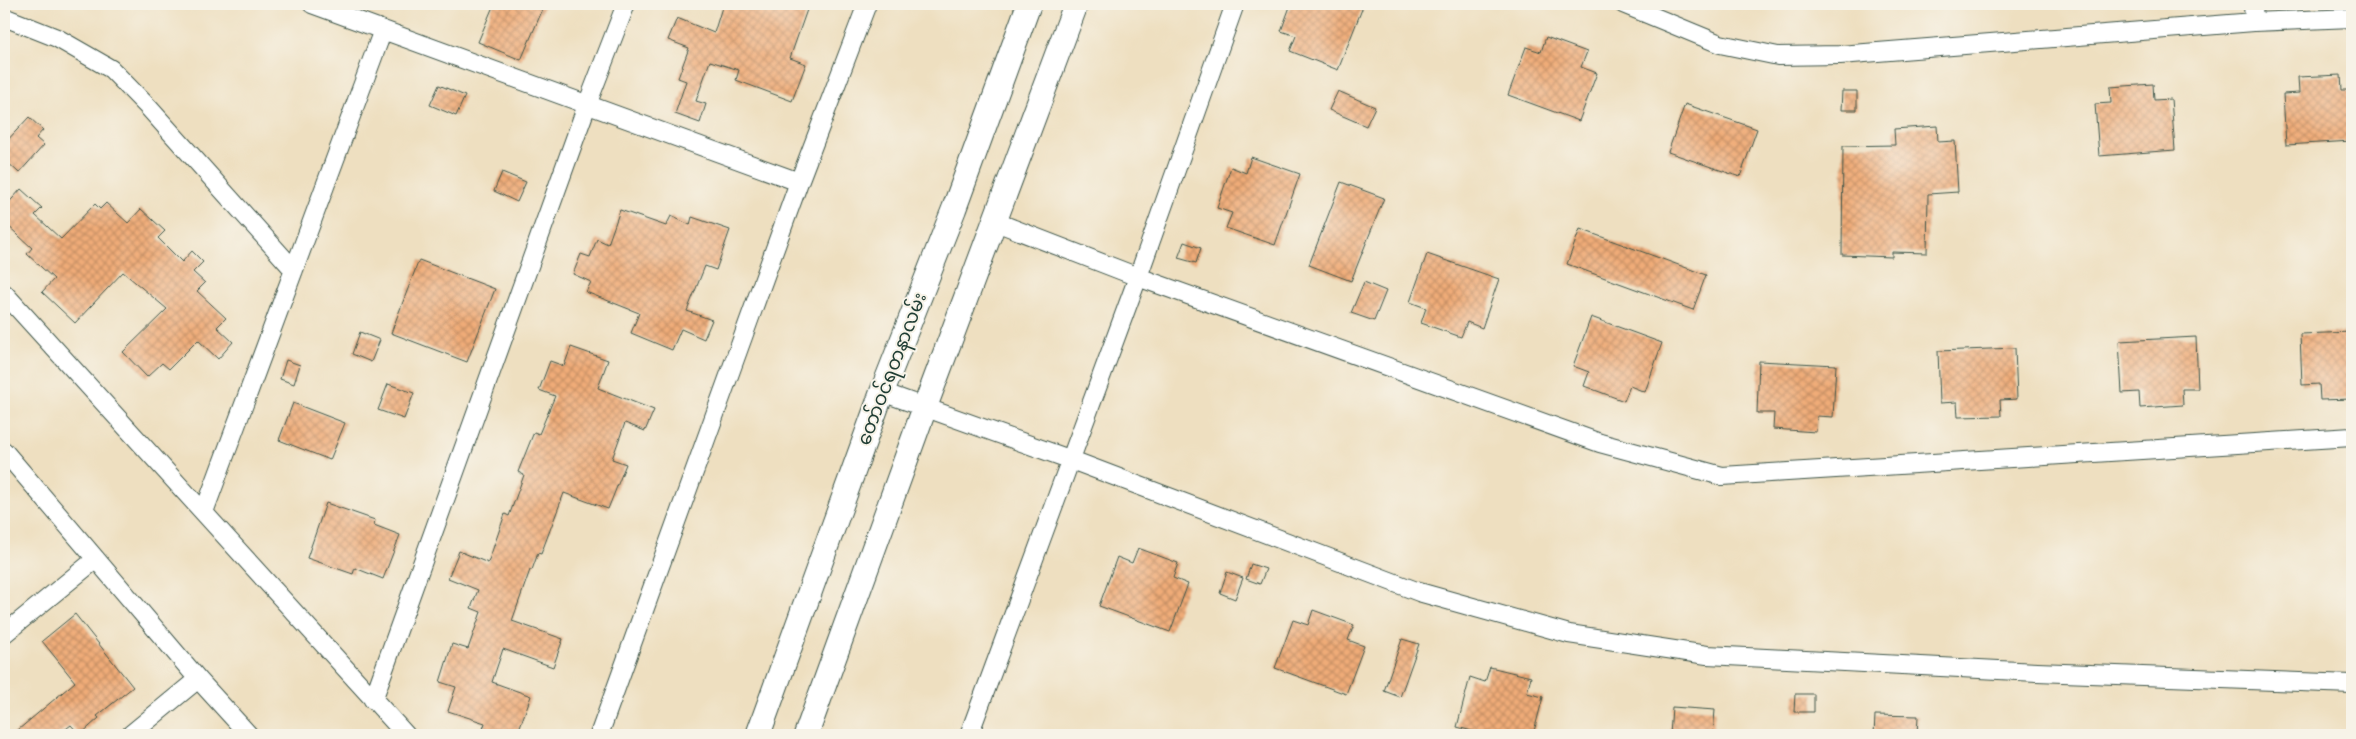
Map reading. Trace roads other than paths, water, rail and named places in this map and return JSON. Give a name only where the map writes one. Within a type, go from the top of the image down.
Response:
[{"type":"main road","name":"တော်ဝင်ရတနာလမ်း","points":[[758,735],[882,392],[954,209],[1029,4]]},
{"type":"main road","points":[[806,735],[925,407],[996,222],[1076,4]]},
{"type":"street","points":[[312,4],[799,182]]},
{"type":"street","points":[[373,700],[587,105],[626,4]]},
{"type":"street","points":[[599,735],[799,182],[867,4]]},
{"type":"street","points":[[968,735],[1138,277],[1235,4]]},
{"type":"street","points":[[1623,4],[1720,44],[1778,56],[1840,55],[2254,22],[2352,18]]},
{"type":"street","points":[[2252,4],[2254,22]]},
{"type":"street","points":[[4,17],[58,38],[112,69],[294,270]]},
{"type":"street","points":[[204,512],[383,30]]},
{"type":"street","points":[[996,222],[1138,277],[1600,443],[1722,476],[2352,437]]},
{"type":"street","points":[[4,294],[406,735]]},
{"type":"street","points":[[882,392],[1069,459],[1419,592],[1569,634],[1707,655],[2037,672],[2352,684]]},
{"type":"street","points":[[4,451],[198,679],[249,735]]},
{"type":"street","points":[[4,634],[96,559]]},
{"type":"street","points":[[130,735],[198,679]]}]
